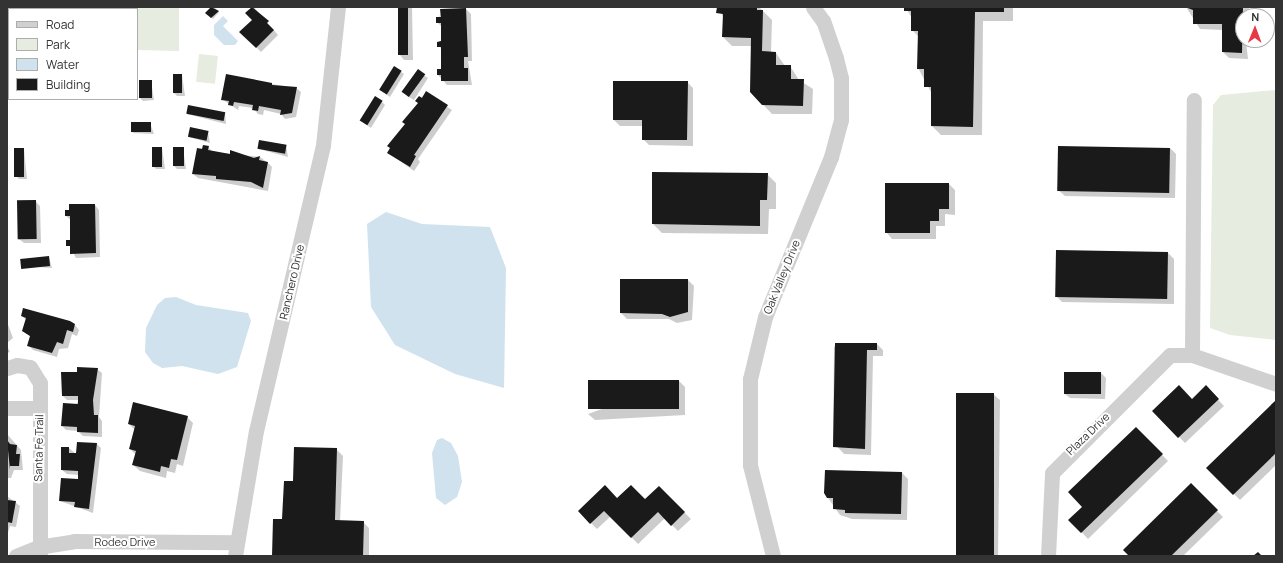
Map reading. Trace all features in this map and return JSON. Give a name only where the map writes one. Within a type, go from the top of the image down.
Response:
[{"type":"street","name":"Ranchero Drive","points":[[236,549],[256,431],[323,145],[338,7]]},
{"type":"street","name":"Oak Valley Drive","points":[[773,556],[750,464],[750,379],[765,317],[831,157],[841,120],[836,58],[823,21],[813,7]]},
{"type":"street","points":[[1192,355],[1194,100]]},
{"type":"street","name":"Plaza Drive","points":[[1048,556],[1049,484],[1057,464],[1170,355],[1192,355],[1276,384]]},
{"type":"street","name":"Santa Fe Trail","points":[[7,368],[17,365],[30,367],[37,373],[40,408],[39,551]]},
{"type":"street","points":[[7,408],[40,408]]},
{"type":"street","name":"Rodeo Drive","points":[[16,556],[74,541],[236,549]]},
{"type":"green space","points":[[128,7],[179,7],[179,51],[138,50],[138,8]]},
{"type":"green space","points":[[199,54],[218,56],[215,84],[196,82]]},
{"type":"green space","points":[[1276,90],[1276,340],[1230,335],[1210,328],[1213,105],[1221,95]]},
{"type":"water","points":[[223,16],[228,21],[223,26],[238,41],[235,45],[224,45],[214,35],[214,25]]},
{"type":"water","points":[[386,212],[422,224],[490,227],[506,268],[504,388],[455,374],[395,345],[371,307],[367,224]]},
{"type":"water","points":[[176,297],[196,305],[248,313],[251,321],[237,367],[218,374],[182,366],[162,368],[153,363],[145,352],[146,328],[157,305],[165,298]]},
{"type":"water","points":[[442,438],[451,443],[458,456],[462,482],[457,497],[445,505],[436,498],[432,453],[437,440]]},
{"type":"building","points":[[211,7],[219,11],[211,18],[205,13]]},
{"type":"building","points":[[252,7],[269,21],[267,23],[274,30],[256,48],[239,32],[252,20],[245,13]]},
{"type":"building","points":[[398,7],[408,7],[408,55],[398,55]]},
{"type":"building","points":[[717,7],[757,7],[757,10],[763,10],[762,51],[776,52],[776,65],[791,65],[791,79],[804,79],[803,106],[762,105],[750,92],[751,38],[722,37],[723,14],[716,13]]},
{"type":"building","points":[[904,7],[1004,7],[1004,12],[975,12],[973,127],[931,126],[931,87],[924,87],[924,69],[917,69],[918,31],[911,31],[911,11],[904,11]]},
{"type":"building","points":[[1185,7],[1243,7],[1235,8],[1235,48],[1242,48],[1242,53],[1222,52],[1222,24],[1193,24],[1193,10]]},
{"type":"building","points":[[466,8],[468,57],[464,57],[464,68],[468,68],[468,81],[441,81],[441,75],[437,75],[437,69],[441,69],[441,47],[437,47],[437,42],[441,41],[441,23],[436,23],[436,17],[441,17],[440,9]]},
{"type":"building","points":[[394,66],[402,71],[387,95],[379,90]]},
{"type":"building","points":[[418,69],[425,74],[409,97],[402,92]]},
{"type":"building","points":[[173,74],[182,74],[182,93],[173,93]]},
{"type":"building","points":[[226,74],[272,83],[272,85],[297,87],[292,113],[280,115],[281,110],[259,106],[258,111],[252,110],[253,105],[234,102],[233,106],[228,105],[229,101],[221,100]]},
{"type":"building","points":[[139,80],[152,80],[152,98],[139,98]]},
{"type":"building","points":[[613,81],[688,81],[687,140],[642,140],[642,120],[613,120]]},
{"type":"building","points":[[426,91],[448,105],[414,155],[416,156],[410,167],[387,153],[390,148],[387,146],[405,124],[402,122],[418,103],[415,101],[419,96],[422,98]]},
{"type":"building","points":[[375,96],[383,101],[367,125],[360,121]]},
{"type":"building","points":[[188,105],[225,112],[224,121],[186,114]]},
{"type":"building","points":[[131,122],[151,122],[151,132],[131,132]]},
{"type":"building","points":[[190,127],[209,131],[207,141],[188,137]]},
{"type":"building","points":[[259,140],[287,145],[285,154],[257,149]]},
{"type":"building","points":[[203,145],[209,146],[208,150],[230,154],[230,150],[254,158],[260,156],[259,160],[268,162],[263,188],[251,182],[216,179],[216,176],[192,174],[197,148],[202,149]]},
{"type":"building","points":[[1058,146],[1170,148],[1169,193],[1057,191]]},
{"type":"building","points":[[152,147],[162,147],[162,167],[152,167]]},
{"type":"building","points":[[173,147],[184,147],[184,166],[173,166]]},
{"type":"building","points":[[14,148],[24,148],[24,177],[14,177]]},
{"type":"building","points":[[652,172],[768,173],[767,200],[760,200],[760,226],[652,224]]},
{"type":"building","points":[[885,183],[949,183],[949,209],[939,209],[939,221],[930,221],[930,233],[885,233]]},
{"type":"building","points":[[17,200],[36,200],[37,239],[18,239]]},
{"type":"building","points":[[69,204],[95,204],[96,253],[70,254],[70,246],[66,246],[66,240],[70,240],[70,216],[65,216],[65,210],[69,210]]},
{"type":"building","points":[[1056,250],[1168,252],[1167,299],[1055,297]]},
{"type":"building","points":[[49,256],[50,266],[21,269],[20,259]]},
{"type":"building","points":[[620,279],[688,279],[688,312],[670,317],[662,314],[620,313]]},
{"type":"building","points":[[23,308],[70,321],[75,324],[73,332],[67,330],[63,344],[57,342],[52,353],[27,346],[30,336],[22,331],[26,318],[21,316]]},
{"type":"building","points":[[835,343],[877,343],[877,350],[867,350],[865,449],[833,447]]},
{"type":"building","points":[[77,367],[98,368],[93,400],[94,415],[98,415],[98,433],[77,432],[77,427],[61,426],[63,403],[78,404],[78,396],[62,396],[61,372],[77,372]]},
{"type":"building","points":[[1064,372],[1101,372],[1101,394],[1064,394]]},
{"type":"building","points":[[588,380],[679,380],[679,409],[588,409]]},
{"type":"building","points":[[1179,385],[1192,399],[1206,385],[1219,399],[1178,438],[1152,411]]},
{"type":"building","points":[[956,393],[994,393],[994,556],[956,556]]},
{"type":"building","points":[[1275,401],[1276,453],[1233,495],[1206,468]]},
{"type":"building","points":[[133,402],[188,416],[177,460],[171,459],[169,468],[161,466],[160,472],[132,465],[136,451],[129,449],[135,426],[128,424]]},
{"type":"building","points":[[1136,427],[1163,454],[1081,533],[1068,520],[1082,507],[1068,492]]},
{"type":"building","points":[[7,440],[10,444],[17,445],[16,454],[20,454],[19,466],[10,466],[10,470]]},
{"type":"building","points":[[77,442],[97,443],[89,509],[74,507],[75,502],[59,501],[61,478],[78,479],[78,471],[61,470],[61,447],[69,447],[69,453],[76,453]]},
{"type":"building","points":[[294,447],[337,448],[335,520],[364,521],[363,556],[272,556],[273,519],[282,519],[284,481],[293,481]]},
{"type":"building","points":[[825,470],[902,472],[901,514],[845,513],[845,510],[833,509],[833,498],[827,498],[824,493]]},
{"type":"building","points":[[1191,483],[1218,510],[1171,556],[1129,556],[1123,550]]},
{"type":"building","points":[[605,485],[617,498],[631,485],[645,499],[659,486],[685,512],[671,526],[658,512],[631,538],[604,511],[590,524],[578,511]]},
{"type":"building","points":[[7,500],[16,501],[12,523],[7,522]]},
{"type":"building","points":[[1258,552],[1262,556],[1253,556]]}]
